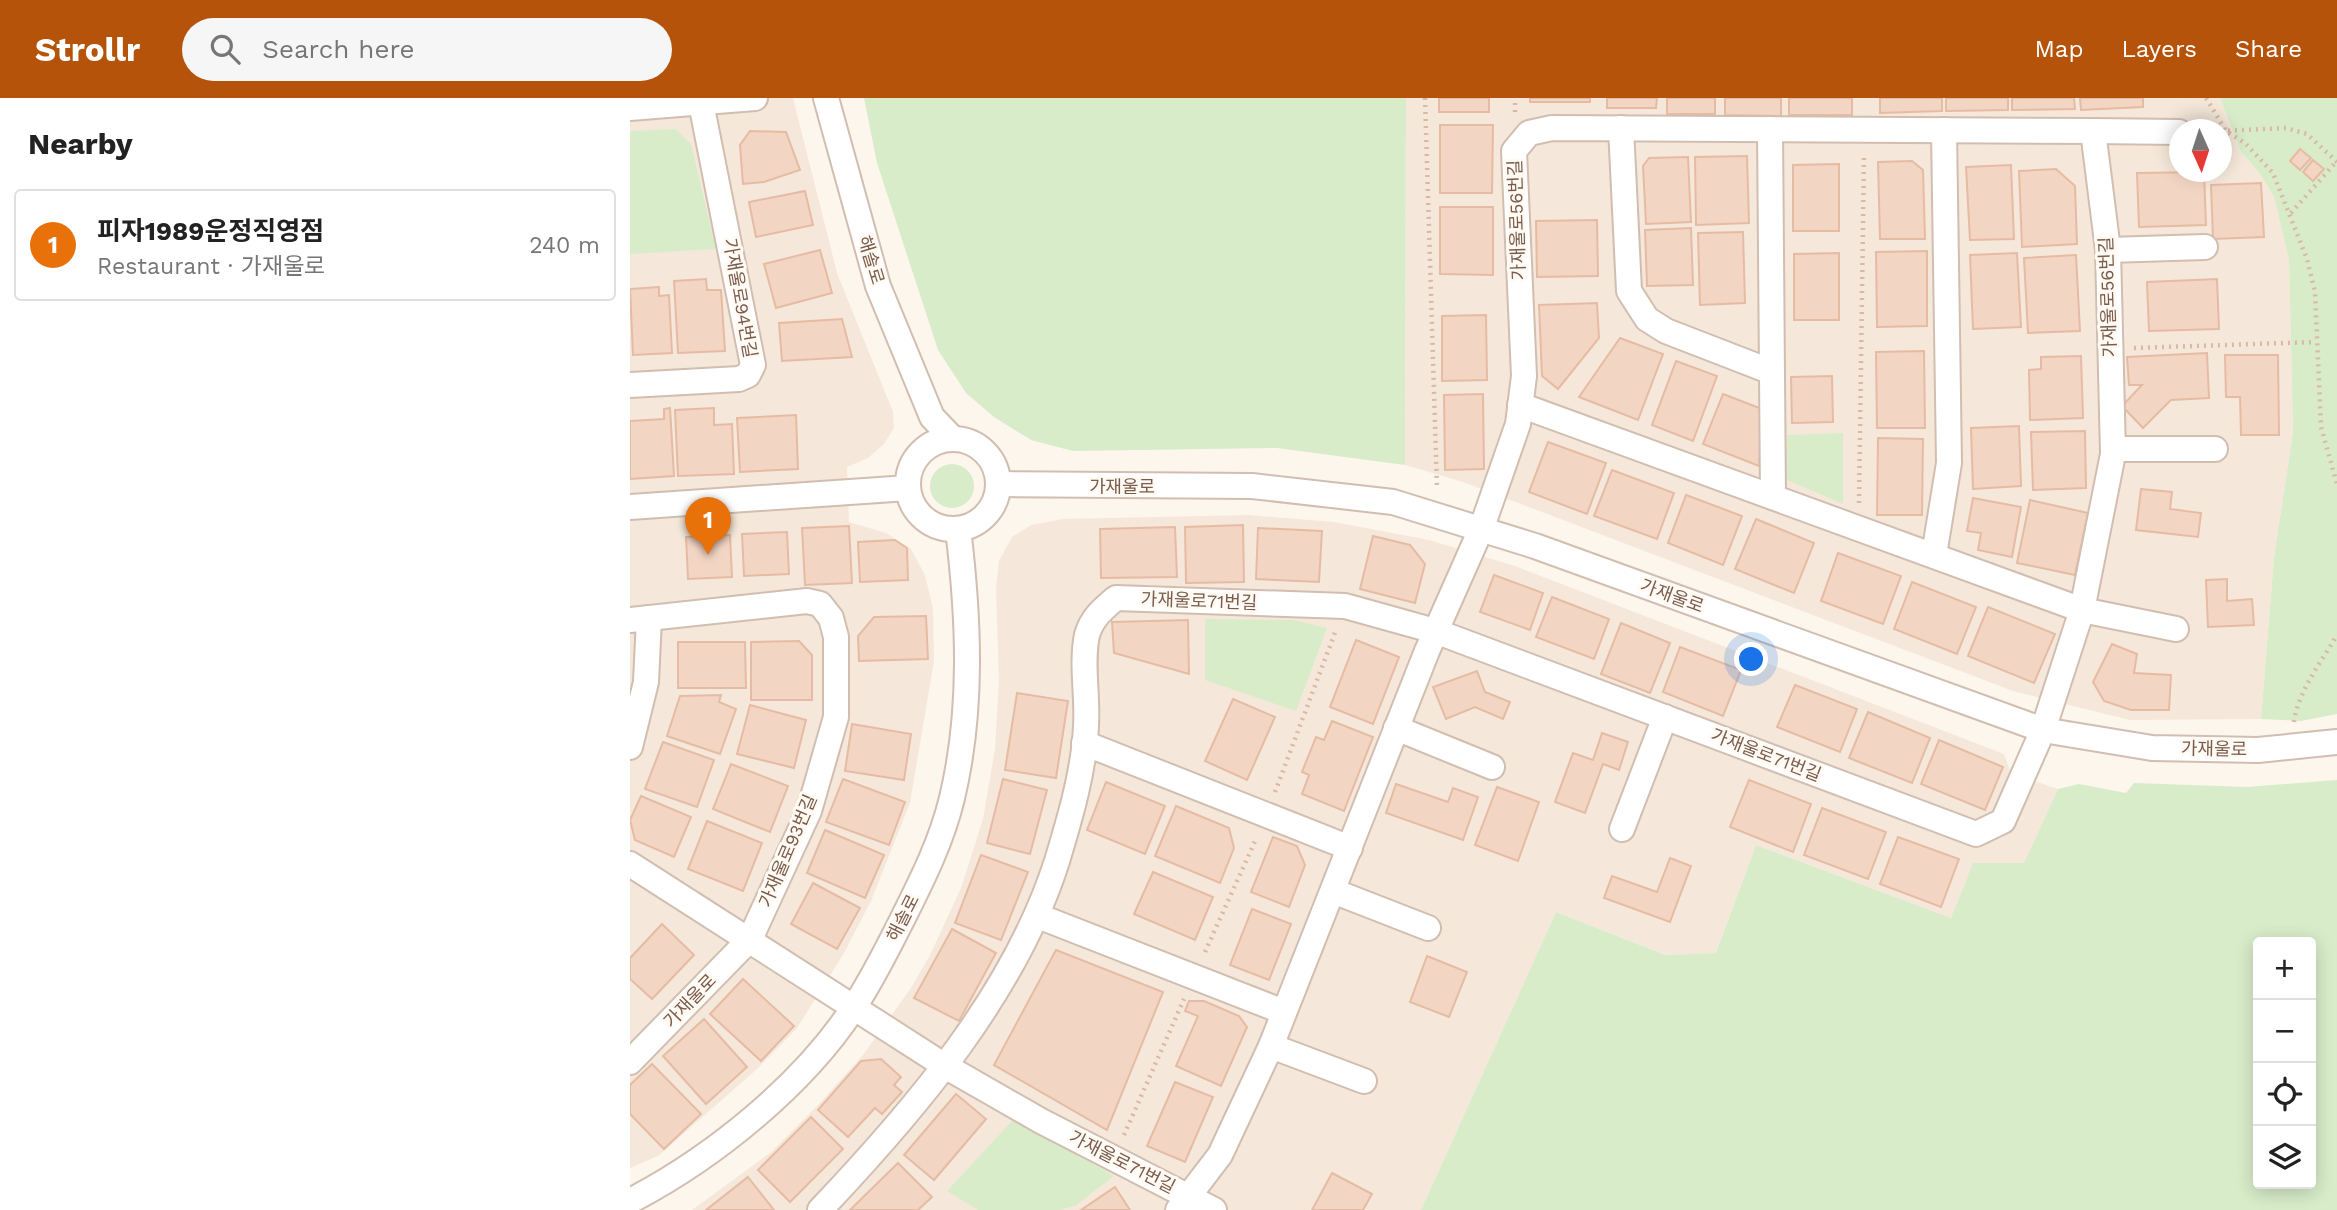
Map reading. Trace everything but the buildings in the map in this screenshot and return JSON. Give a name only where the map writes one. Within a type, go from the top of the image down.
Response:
[{"type":"street","points":[[630,108],[755,98]]},
{"type":"street","name":"해솔로","points":[[826,98],[878,286],[932,417],[952,439]]},
{"type":"street","name":"가재울로94번길","points":[[630,385],[738,379],[748,375],[753,365],[701,103]]},
{"type":"street","points":[[1621,128],[1629,291],[1647,319],[1666,331],[1772,372]]},
{"type":"street","name":"가재울로56번길","points":[[1482,527],[1518,424],[1524,376],[1514,151],[1529,133],[1540,130],[1621,128],[2093,131],[2108,250],[2113,449],[2082,610],[2043,730]]},
{"type":"street","points":[[1770,129],[1773,497]]},
{"type":"street","points":[[1934,555],[1949,463],[1944,130]]},
{"type":"street","points":[[2093,131],[2169,132]]},
{"type":"street","points":[[2108,250],[2205,247]]},
{"type":"street","points":[[1520,405],[2082,610],[2176,629]]},
{"type":"street","points":[[924,449],[952,439],[967,440],[981,448],[992,459],[998,484],[994,505],[985,517],[958,529],[930,524],[911,502],[909,474],[924,449],[932,417]]},
{"type":"street","points":[[2113,449],[2215,449]]},
{"type":"street","name":"가재울로","points":[[998,484],[1252,486],[1393,502],[1482,527],[2043,730],[2152,748],[2258,750],[2337,742]]},
{"type":"street","points":[[630,507],[908,488]]},
{"type":"street","name":"가재울로71번길","points":[[855,1006],[945,1066],[1113,1157],[1184,1203],[1220,1155],[1271,1046],[1435,631],[1482,527]]},
{"type":"street","name":"해솔로","points":[[630,1201],[713,1149],[775,1097],[826,1043],[855,1006],[917,890],[935,851],[952,798],[964,726],[968,666],[965,585],[958,529]]},
{"type":"street","name":"가재울로71번길","points":[[820,1210],[910,1112],[945,1066],[1038,916],[1075,798],[1084,743],[1087,637],[1094,617],[1115,598],[1345,606],[1435,631],[1976,834],[2003,821],[2043,730]]},
{"type":"street","name":"가재울로93번길","points":[[630,747],[646,682],[640,619],[807,601],[820,604],[831,618],[836,637],[836,717],[809,811],[750,939]]},
{"type":"street","points":[[1622,829],[1665,717]]},
{"type":"street","points":[[1396,728],[1492,767]]},
{"type":"street","points":[[1084,743],[1350,848]]},
{"type":"street","points":[[630,864],[855,1006]]},
{"type":"street","points":[[1333,891],[1428,928]]},
{"type":"street","points":[[1038,916],[1284,1013]]},
{"type":"street","name":"가재울로","points":[[630,1062],[750,939]]},
{"type":"street","points":[[1271,1046],[1364,1081]]},
{"type":"street","points":[[1184,1203],[1214,1210]]},
{"type":"path","points":[[1425,98],[1438,515]]},
{"type":"path","points":[[2206,98],[2217,119]]},
{"type":"path","points":[[2232,131],[2286,128],[2307,135],[2337,162],[2291,213]]},
{"type":"path","points":[[1859,528],[1864,130]]},
{"type":"path","points":[[2232,135],[2245,142],[2273,173],[2307,259],[2315,292],[2315,342],[2321,427],[2337,484]]},
{"type":"path","points":[[2110,349],[2315,342]]},
{"type":"path","points":[[1113,1157],[1266,815],[1345,606]]},
{"type":"path","points":[[2291,746],[2296,712],[2337,635]]},
{"type":"shaded area","points":[[630,98],[793,98],[837,273],[893,412],[894,428],[884,444],[868,458],[847,467],[849,522],[886,533],[911,549],[925,575],[933,609],[934,661],[910,803],[871,901],[844,953],[797,1028],[757,1069],[658,1156],[630,1168]]},
{"type":"shaded area","points":[[1406,98],[2220,98],[2228,119],[2169,119],[2169,182],[2232,182],[2232,129],[2241,152],[2261,175],[2274,197],[2289,260],[2293,432],[2274,557],[2261,719],[2130,720],[2013,691],[1463,482],[1405,465]]},
{"type":"shaded area","points":[[1249,515],[1334,522],[1429,540],[1515,566],[2004,754],[2011,773],[2058,789],[2024,863],[1973,863],[1951,918],[1756,845],[1716,953],[1667,955],[1556,912],[1421,1210],[692,1210],[770,1153],[818,1105],[863,1055],[911,988],[930,955],[961,888],[983,819],[995,749],[999,680],[996,589],[999,561],[1012,537],[1031,525],[1063,519]]},
{"type":"green space","points":[[864,98],[1406,98],[1405,465],[1277,448],[1073,451],[1031,440],[994,417],[966,393],[938,350],[877,163]]},
{"type":"green space","points":[[2220,98],[2337,98],[2337,714],[2301,721],[2261,719],[2274,557],[2293,432],[2289,260],[2274,197],[2261,175],[2241,152],[2232,129],[2232,119],[2228,119]]},
{"type":"green space","points":[[676,129],[691,144],[716,249],[630,254],[630,131]]},
{"type":"green space","points":[[1843,433],[1843,504],[1787,480],[1787,435]]},
{"type":"green space","points":[[952,464],[968,470],[974,486],[968,502],[952,508],[936,502],[930,486],[936,470]]},
{"type":"green space","points":[[1205,619],[1294,620],[1327,628],[1296,711],[1205,680]]},
{"type":"green space","points":[[2337,780],[2337,1210],[1421,1210],[1556,912],[1666,955],[1716,953],[1756,845],[1951,918],[1973,863],[2024,863],[2058,789],[2079,784],[2126,793],[2134,783],[2247,787]]},
{"type":"green space","points":[[1014,1119],[1114,1176],[1075,1206],[1059,1210],[978,1210],[947,1191]]},
{"type":"place","name":"피자1989운정직영점","points":[[708,555]]}]
